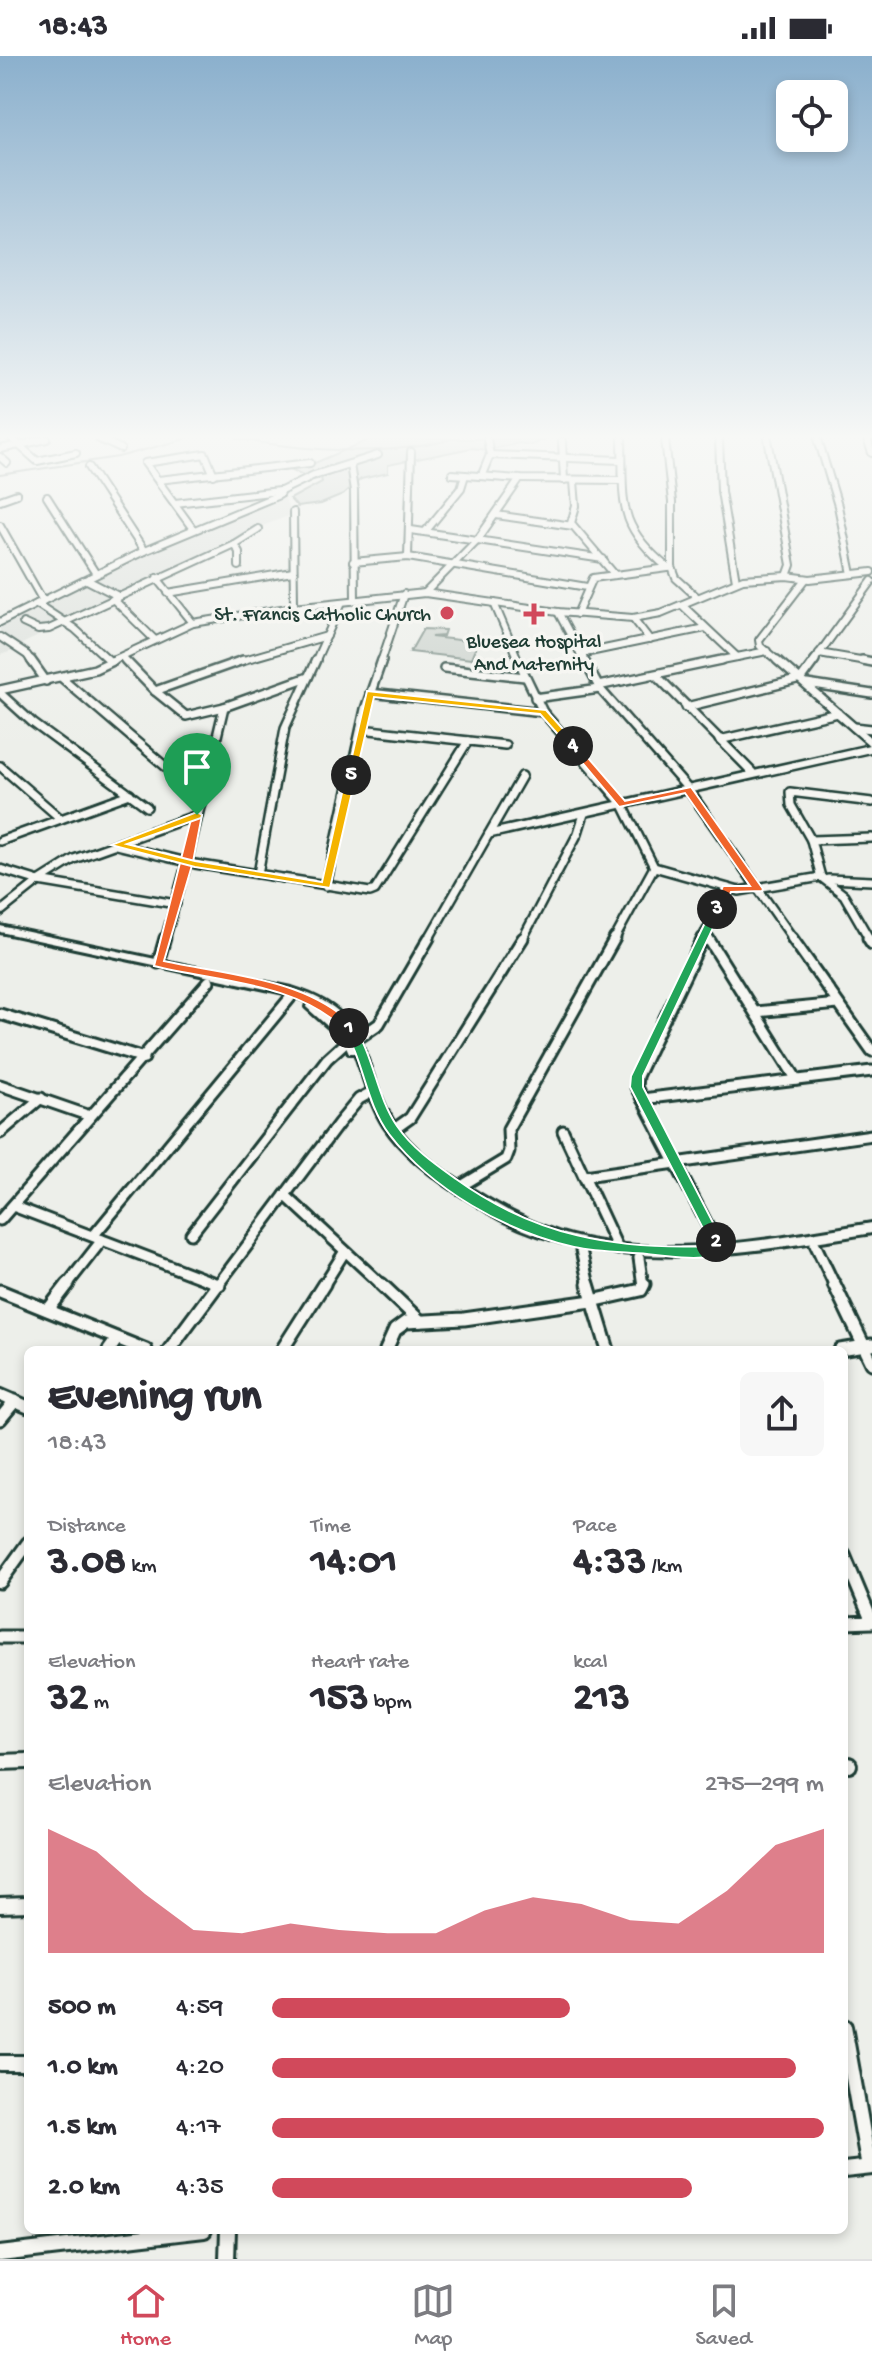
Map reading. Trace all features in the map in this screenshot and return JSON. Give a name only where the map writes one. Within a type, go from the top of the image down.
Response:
[{"type":"main road","points":[[0,929],[306,996],[338,1015],[353,1039],[380,1107],[393,1130],[423,1162],[484,1215],[522,1233],[581,1250],[639,1258],[722,1258],[872,1235]]},
{"type":"main road","points":[[0,936],[290,998],[322,1014],[353,1039],[368,1094],[383,1130],[395,1144],[450,1185],[492,1210],[540,1232],[618,1249],[684,1252],[721,1251],[872,1228]]},
{"type":"street","points":[[9,542],[40,603],[110,661]]},
{"type":"street","points":[[76,542],[96,574]]},
{"type":"street","points":[[138,542],[144,551]]},
{"type":"street","points":[[0,622],[164,542]]},
{"type":"street","points":[[23,623],[44,631],[238,542]]},
{"type":"street","points":[[293,542],[294,607]]},
{"type":"street","points":[[353,542],[355,600]]},
{"type":"street","points":[[408,557],[410,542]]},
{"type":"street","points":[[425,593],[475,542]]},
{"type":"street","points":[[496,542],[603,559]]},
{"type":"street","points":[[587,542],[615,575]]},
{"type":"street","points":[[642,542],[697,597]]},
{"type":"street","points":[[670,568],[671,542]]},
{"type":"street","points":[[729,542],[736,581]]},
{"type":"street","points":[[787,542],[791,565],[787,576]]},
{"type":"street","points":[[845,542],[852,574]]},
{"type":"street","points":[[234,544],[239,552],[239,566]]},
{"type":"street","points":[[353,562],[408,557],[587,587]]},
{"type":"street","points":[[577,614],[593,578],[670,568]]},
{"type":"street","points":[[168,593],[293,572]]},
{"type":"street","points":[[0,691],[62,678],[122,657],[193,623],[294,607],[425,593],[558,612],[633,618],[682,605],[736,581],[787,576],[806,579],[872,572]]},
{"type":"street","points":[[157,578],[193,623]]},
{"type":"street","points":[[806,579],[759,640],[760,646],[804,682],[872,746]]},
{"type":"street","points":[[87,580],[115,598],[155,640]]},
{"type":"street","points":[[804,682],[815,654],[872,581]]},
{"type":"street","points":[[326,886],[370,693],[404,594]]},
{"type":"street","points":[[258,874],[285,728],[342,602]]},
{"type":"street","points":[[494,603],[543,712],[623,805],[654,867],[727,888],[758,889],[825,878],[872,881]]},
{"type":"street","points":[[682,605],[737,657]]},
{"type":"street","points":[[558,612],[599,688],[688,789],[872,1051]]},
{"type":"street","points":[[633,618],[650,640]]},
{"type":"street","points":[[580,654],[705,628]]},
{"type":"street","points":[[155,691],[281,647],[327,636]]},
{"type":"street","points":[[0,637],[27,655],[46,681]]},
{"type":"street","points":[[535,698],[599,688],[767,651]]},
{"type":"street","points":[[815,654],[872,662]]},
{"type":"street","points":[[122,657],[155,691],[186,716],[224,707],[308,677]]},
{"type":"street","points":[[444,668],[525,677]]},
{"type":"street","points":[[656,675],[752,772]]},
{"type":"street","points":[[62,678],[173,773]]},
{"type":"street","points":[[686,707],[804,682],[872,694]]},
{"type":"street","points":[[0,691],[33,723],[147,807]]},
{"type":"street","points":[[370,693],[543,712]]},
{"type":"street","points":[[158,963],[187,862],[224,707]]},
{"type":"street","points":[[719,740],[838,713]]},
{"type":"street","points":[[854,727],[872,729]]},
{"type":"street","points":[[361,729],[505,745]]},
{"type":"street","points":[[116,845],[187,862],[364,892],[375,890],[468,741]]},
{"type":"street","points":[[489,834],[872,746]]},
{"type":"street","points":[[0,766],[61,819]]},
{"type":"street","points":[[191,1234],[335,1049],[367,1035],[379,1024],[522,776]]},
{"type":"street","points":[[872,802],[790,792],[791,805],[811,840],[825,878],[844,895],[872,944]]},
{"type":"street","points":[[0,841],[130,794]]},
{"type":"street","points":[[393,1130],[410,1118],[526,933],[537,906],[578,833],[584,814]]},
{"type":"street","points":[[0,912],[39,881],[74,859],[197,815]]},
{"type":"street","points":[[811,840],[872,838]]},
{"type":"street","points":[[450,1185],[506,1159],[509,1151],[508,1129],[654,867]]},
{"type":"street","points":[[0,869],[39,881],[176,904]]},
{"type":"street","points":[[721,1251],[636,1087],[637,1076],[727,888]]},
{"type":"street","points":[[705,933],[797,1080]]},
{"type":"street","points":[[0,1220],[209,981]]},
{"type":"street","points":[[48,1310],[98,1238],[290,998]]},
{"type":"street","points":[[756,1012],[838,1004]]},
{"type":"street","points":[[0,1014],[144,1058]]},
{"type":"street","points":[[642,1099],[872,1071]]},
{"type":"street","points":[[0,1085],[90,1116]]},
{"type":"street","points":[[172,1346],[352,1107],[368,1094]]},
{"type":"street","points":[[0,1133],[41,1098]]},
{"type":"street","points":[[563,1131],[618,1249]]},
{"type":"street","points":[[585,1176],[872,1135]]},
{"type":"street","points":[[285,1195],[420,1321]]},
{"type":"street","points":[[13,1206],[220,1285]]},
{"type":"street","points":[[815,1244],[868,1346],[872,1363]]},
{"type":"street","points":[[581,1250],[592,1301],[607,1346]]},
{"type":"street","points":[[285,1346],[345,1251]]},
{"type":"street","points":[[388,1346],[400,1324],[464,1319],[592,1301],[644,1288],[639,1258]]},
{"type":"street","points":[[0,1291],[135,1346]]},
{"type":"street","points":[[112,1346],[117,1339]]},
{"type":"street","points":[[848,1349],[868,1346]]},
{"type":"street","points":[[0,1395],[24,1405]]},
{"type":"street","points":[[0,1419],[15,1401]]},
{"type":"street","points":[[0,1582],[24,1549]]},
{"type":"street","points":[[848,1565],[872,1622],[848,1623]]},
{"type":"street","points":[[0,1637],[24,1637]]},
{"type":"street","points":[[0,1762],[24,1761]]},
{"type":"street","points":[[0,1905],[24,1904]]},
{"type":"street","points":[[848,2048],[871,2167],[848,2170]]},
{"type":"street","points":[[0,2063],[24,2063]]},
{"type":"street","points":[[0,2254],[170,2234]]},
{"type":"street","points":[[227,2259],[228,2234]]},
{"type":"shaded area","points":[[175,542],[229,542],[0,655],[0,626]]},
{"type":"shaded area","points":[[423,629],[445,630],[443,636],[431,637],[478,642],[471,659],[410,652]]},
{"type":"place","name":"St. Francis Catholic Church","points":[[447,613]]},
{"type":"place","name":"Bluesea Hospital And Maternity","points":[[534,614]]},
{"type":"route","points":[[197,815],[116,845],[177,857],[187,862],[195,864],[326,886],[370,693],[543,712],[623,805],[688,789],[758,889],[739,891],[727,888],[637,1076],[636,1087],[721,1251],[649,1251],[575,1242],[527,1227],[492,1210],[423,1162],[393,1130],[380,1107],[357,1039],[338,1015],[292,991],[158,963],[187,862],[197,815]]}]
